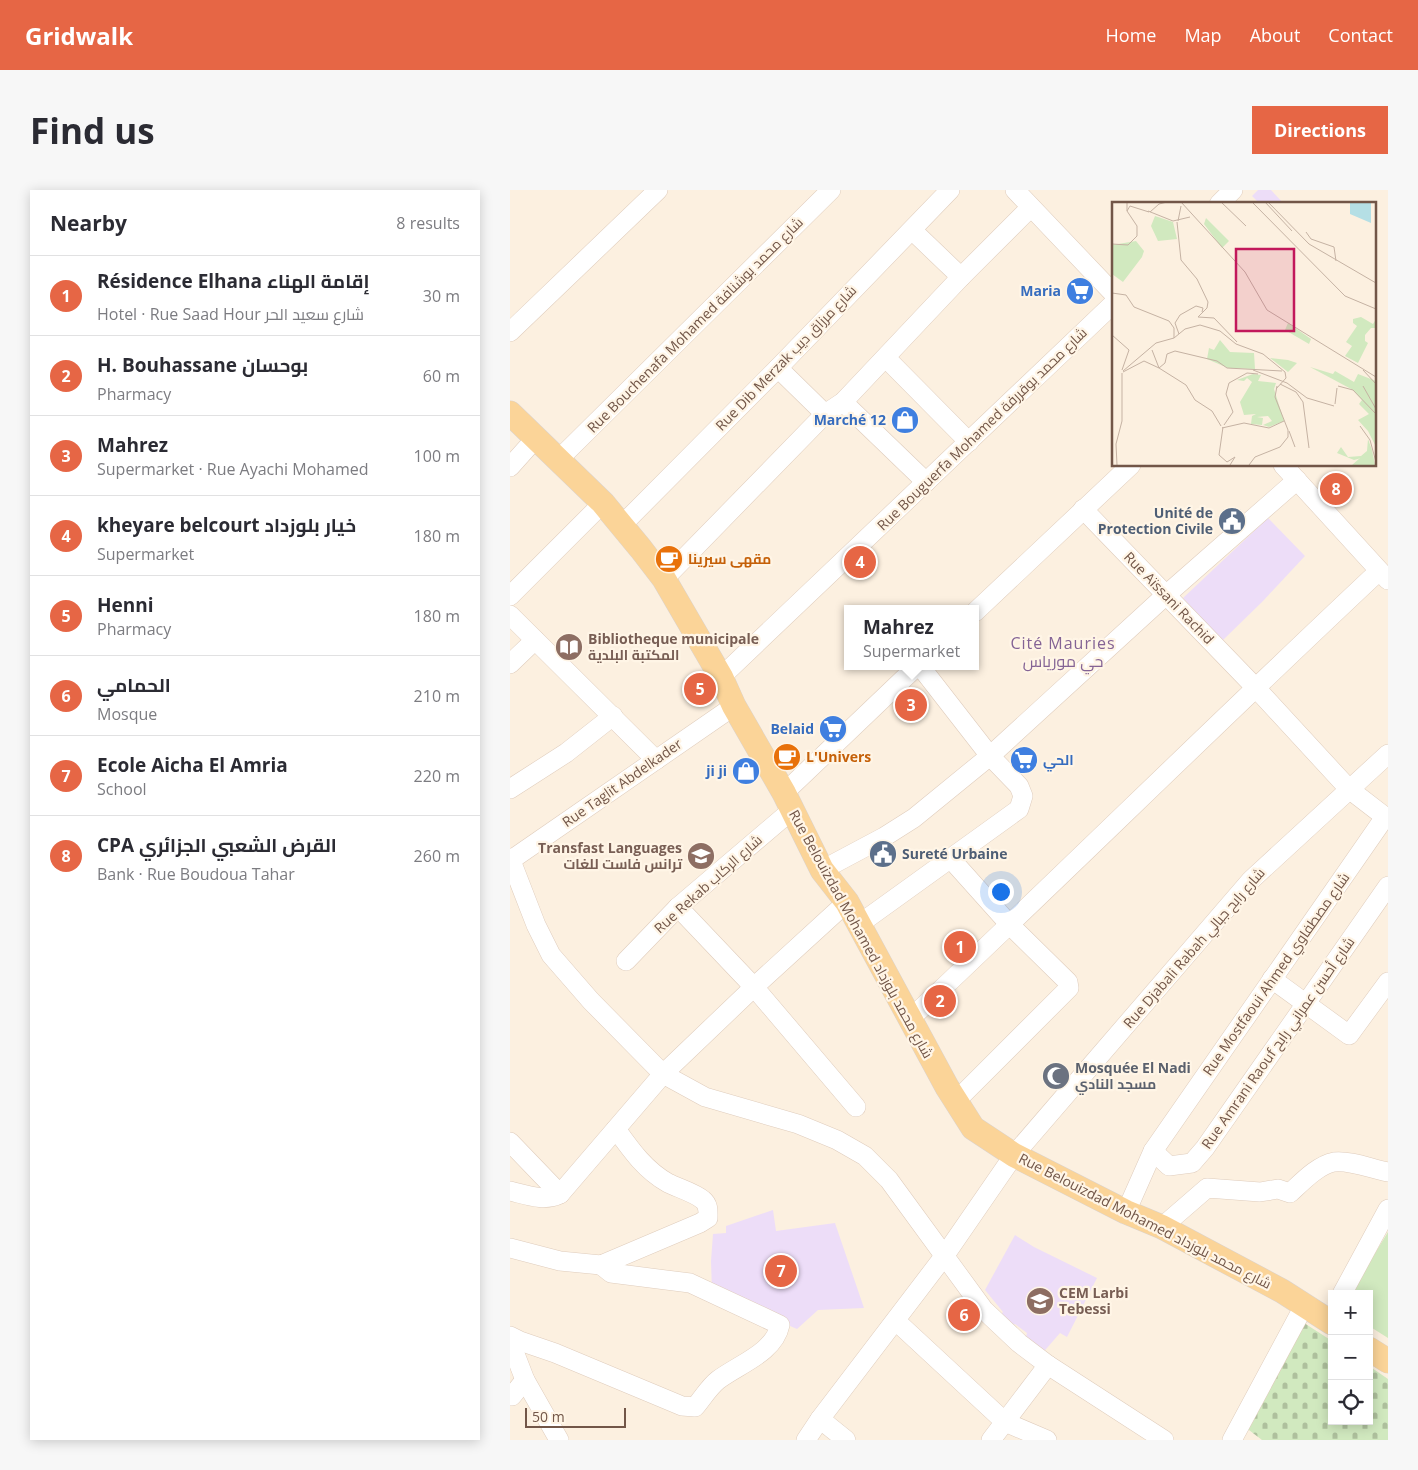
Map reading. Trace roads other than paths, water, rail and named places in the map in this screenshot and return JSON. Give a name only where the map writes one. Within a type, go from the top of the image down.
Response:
[{"type":"main road","name":"Rue Belouizdad Mohamed شارع محمد بلوزداد","points":[[510,413],[603,503],[664,579],[721,677],[734,706],[788,802],[822,870],[847,902],[910,1020],[956,1101],[974,1128],[1014,1155],[1126,1212],[1162,1227],[1282,1291],[1304,1306],[1328,1318]]},
{"type":"main road","points":[[1373,1352],[1388,1361]]},
{"type":"street","points":[[510,332],[658,190]]},
{"type":"street","name":"Rue Dib Merzak شارع مرزاق ديب","points":[[621,526],[778,368],[950,190]]},
{"type":"street","points":[[1016,190],[1030,208],[1112,292]]},
{"type":"street","name":"Rue Bouchenafa Mohamed شارع محمد بوشنافة","points":[[558,460],[829,191]]},
{"type":"street","points":[[664,579],[825,414],[844,402],[961,277],[1030,208]]},
{"type":"street","points":[[912,230],[961,277]]},
{"type":"street","name":"Rue Bouguerfa Mohamed شارع محمد بوقررفة","points":[[721,677],[1112,305]]},
{"type":"street","points":[[886,358],[969,442]]},
{"type":"street","points":[[778,368],[825,414]]},
{"type":"street","points":[[844,402],[926,482]]},
{"type":"street","points":[[510,466],[535,439]]},
{"type":"street","points":[[979,608],[1130,466]]},
{"type":"street","points":[[910,1020],[1255,687],[1383,576],[1284,466]]},
{"type":"street","points":[[822,870],[884,837],[914,818],[990,756],[1166,595],[1297,480]]},
{"type":"street","points":[[510,596],[603,503]]},
{"type":"street","name":"Rue Aïssani Rachid","points":[[1083,509],[1255,687],[1349,789],[1386,818]]},
{"type":"street","points":[[510,615],[656,760]]},
{"type":"street","points":[[510,664],[535,640]]},
{"type":"street","name":"Rue Rekab شارع الركاب","points":[[626,961],[678,907],[788,802],[914,670]]},
{"type":"street","points":[[858,925],[1019,809],[1022,804],[1023,796],[1019,786],[990,756],[921,670]]},
{"type":"street","name":"Rue Taglit Abdelkader","points":[[511,859],[734,706]]},
{"type":"street","points":[[510,789],[566,753],[613,716]]},
{"type":"street","name":"Rue Djabali Rabah شارع رابح جبالي","points":[[806,1440],[945,1255],[1014,1155],[1251,880],[1388,754]]},
{"type":"street","name":"Rue Mostfaoui Ahmed شارع مصطفاوي","points":[[1126,1212],[1153,1151],[1386,818]]},
{"type":"street","points":[[950,858],[1010,924],[1068,982],[1069,988],[956,1101]]},
{"type":"street","points":[[511,859],[536,925],[551,954],[591,1001],[663,1074],[705,1097],[798,1124],[837,1140],[865,1156],[889,1180],[984,1310],[1019,1343],[1048,1365],[1164,1440]]},
{"type":"street","name":"Rue Amrani Raouf شارع أحسن عمراني رابح","points":[[1153,1151],[1169,1166],[1192,1163],[1205,1148],[1388,886]]},
{"type":"street","points":[[510,1191],[536,1197],[551,1198],[560,1194],[663,1074],[847,902]]},
{"type":"street","points":[[678,907],[754,987],[856,1107]]},
{"type":"street","points":[[1272,979],[1349,1035],[1388,982]]},
{"type":"street","points":[[510,1248],[560,1261],[601,1265],[708,1218],[709,1208],[703,1200],[666,1182],[652,1172],[641,1163],[616,1129]]},
{"type":"street","points":[[510,1142],[560,1194]]},
{"type":"street","points":[[1162,1227],[1207,1188],[1260,1192],[1278,1189],[1290,1193],[1323,1166],[1334,1162],[1351,1163],[1388,1172]]},
{"type":"street","points":[[1344,1290],[1388,1209]]},
{"type":"street","points":[[510,1336],[520,1342],[555,1353],[682,1406],[695,1407],[717,1381],[747,1363],[773,1341],[778,1334],[780,1325],[690,1283],[611,1273],[601,1265]]},
{"type":"street","points":[[1232,1440],[1304,1306]]},
{"type":"street","points":[[896,1321],[1005,1422],[1047,1440]]},
{"type":"street","points":[[510,1341],[526,1380],[559,1440]]},
{"type":"street","points":[[992,1440],[1048,1365]]},
{"type":"street","points":[[510,1396],[526,1380]]},
{"type":"street","points":[[820,1419],[846,1440]]},
{"type":"place","name":"Maria","points":[[1080,291]]},
{"type":"place","name":"Marché 12","points":[[905,420]]},
{"type":"place","name":"CPA القرض الشعبي الجزائري","points":[[1336,489]]},
{"type":"place","name":"Unité de Protection Civile","points":[[1232,521]]},
{"type":"place","name":"مقهى سيرينا","points":[[669,559]]},
{"type":"place","name":"kheyare belcourt خيار بلوزداد","points":[[860,562]]},
{"type":"place","name":"Bibliotheque municipale المكتبة البلدية","points":[[569,647]]},
{"type":"place","name":"Henni","points":[[700,689]]},
{"type":"place","name":"Mahrez","points":[[911,705]]},
{"type":"place","name":"Belaid","points":[[833,729]]},
{"type":"place","name":"L'Univers","points":[[787,757]]},
{"type":"place","name":"الحي","points":[[1024,760]]},
{"type":"place","name":"ji ji","points":[[746,771]]},
{"type":"place","name":"Sureté Urbaine","points":[[883,854]]},
{"type":"place","name":"Transfast Languages ترانس فاست للغات","points":[[701,856]]},
{"type":"place","name":"Résidence Elhana إقامة الهناء","points":[[960,947]]},
{"type":"place","name":"H. Bouhassane بوحسان","points":[[940,1001]]},
{"type":"place","name":"Mosquée El Nadi مسجد النادي","points":[[1056,1076]]},
{"type":"place","name":"Ecole Aicha El Amria","points":[[781,1271]]},
{"type":"place","name":"CEM Larbi Tebessi","points":[[1040,1301]]},
{"type":"place","name":"الحمامي","points":[[964,1315]]},
{"type":"district","name":"Cité Mauries حي مورياس","points":[[1063,652]]}]
